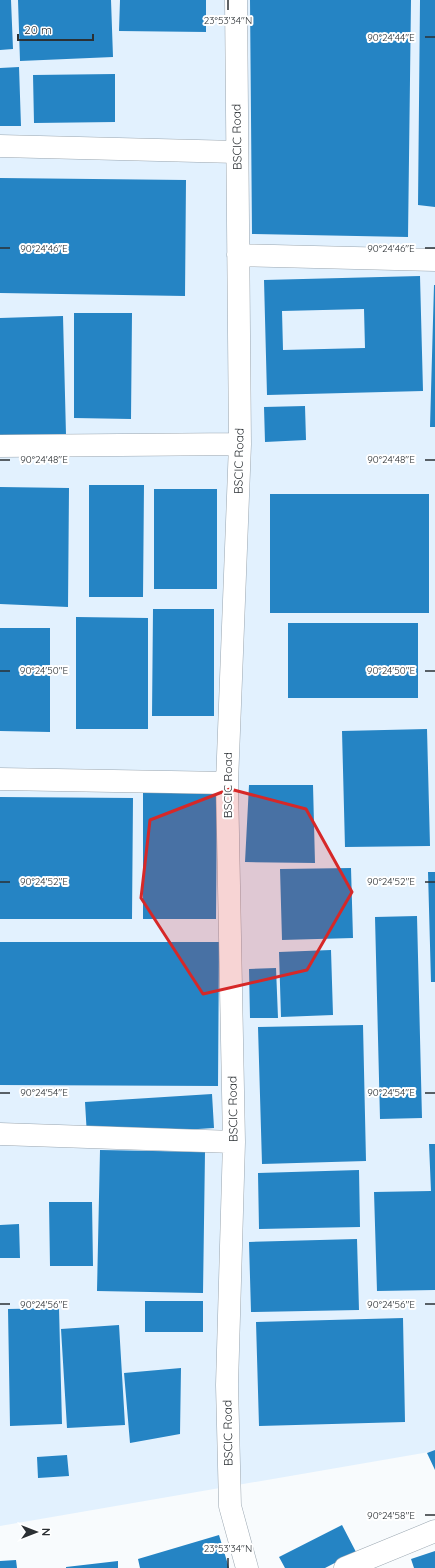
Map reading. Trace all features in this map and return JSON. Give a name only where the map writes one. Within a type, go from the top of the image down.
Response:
[{"type":"street","name":"BSCIC Road","points":[[236,0],[240,444],[227,783],[234,1142],[227,1385],[230,1506],[247,1568]]},
{"type":"street","points":[[0,146],[237,152]]},
{"type":"street","points":[[238,255],[435,260]]},
{"type":"street","points":[[0,446],[240,444]]},
{"type":"street","points":[[0,779],[227,783]]},
{"type":"street","points":[[0,1134],[234,1142]]},
{"type":"street","points":[[345,1568],[435,1531]]},
{"type":"highlighted area","points":[[230,789],[306,809],[352,892],[307,970],[203,994],[141,898],[150,820]]},
{"type":"shaded area","points":[[0,0],[435,0],[435,1451],[0,1526]]},
{"type":"building","points":[[0,0],[11,0],[13,49],[0,50]]},
{"type":"building","points":[[18,0],[111,0],[113,57],[20,61]]},
{"type":"building","points":[[120,0],[206,0],[206,32],[119,31]]},
{"type":"building","points":[[250,0],[411,0],[408,237],[252,234]]},
{"type":"building","points":[[420,0],[435,0],[435,207],[418,205]]},
{"type":"building","points":[[19,67],[21,126],[0,126],[0,68]]},
{"type":"building","points":[[115,74],[115,122],[34,123],[33,75]]},
{"type":"building","points":[[0,178],[186,180],[185,296],[0,293]]},
{"type":"building","points":[[420,276],[423,391],[267,395],[264,280]],"holes":[[[364,309],[365,348],[283,350],[282,311]]]},
{"type":"building","points":[[434,285],[435,427],[430,427]]},
{"type":"building","points":[[74,313],[132,313],[131,419],[74,418]]},
{"type":"building","points":[[63,316],[66,435],[0,437],[0,318]]},
{"type":"building","points":[[305,406],[306,440],[265,442],[264,407]]},
{"type":"building","points":[[89,485],[144,485],[143,597],[89,597]]},
{"type":"building","points":[[0,487],[69,488],[68,607],[0,604]]},
{"type":"building","points":[[154,489],[217,489],[217,589],[154,589]]},
{"type":"building","points":[[270,494],[429,494],[429,613],[270,613]]},
{"type":"building","points":[[153,609],[214,609],[214,716],[152,716]]},
{"type":"building","points":[[76,617],[148,618],[148,729],[76,729]]},
{"type":"building","points":[[288,623],[418,623],[418,698],[288,698]]},
{"type":"building","points":[[0,628],[50,628],[50,732],[0,731]]},
{"type":"building","points":[[427,729],[430,846],[345,847],[342,731]]},
{"type":"building","points":[[249,785],[313,785],[315,863],[245,862]]},
{"type":"building","points":[[143,790],[217,790],[216,919],[143,919]]},
{"type":"building","points":[[0,797],[133,798],[132,919],[0,919]]},
{"type":"building","points":[[351,868],[353,938],[282,940],[280,869]]},
{"type":"building","points":[[428,872],[435,872],[435,982],[431,982]]},
{"type":"building","points":[[417,916],[422,1118],[380,1119],[375,917]]},
{"type":"building","points":[[0,942],[219,942],[218,1086],[0,1085]]},
{"type":"building","points":[[331,950],[333,1015],[281,1017],[279,952]]},
{"type":"building","points":[[276,968],[278,1018],[250,1018],[249,969]]},
{"type":"building","points":[[363,1025],[366,1161],[262,1164],[258,1027]]},
{"type":"building","points":[[212,1094],[214,1128],[87,1136],[85,1102]]},
{"type":"building","points":[[429,1144],[435,1144],[435,1290],[377,1291],[374,1192],[431,1191]]},
{"type":"building","points":[[100,1150],[205,1152],[203,1293],[97,1291]]},
{"type":"building","points":[[359,1170],[360,1227],[259,1229],[258,1173]]},
{"type":"building","points":[[49,1202],[92,1202],[93,1266],[50,1266]]},
{"type":"building","points":[[19,1224],[20,1258],[0,1258],[0,1225]]},
{"type":"building","points":[[357,1239],[359,1310],[251,1312],[249,1242]]},
{"type":"building","points":[[145,1301],[203,1301],[203,1332],[145,1332]]},
{"type":"building","points":[[59,1308],[62,1424],[10,1426],[8,1309]]},
{"type":"building","points":[[403,1318],[405,1422],[259,1426],[256,1322]]},
{"type":"building","points":[[119,1325],[125,1425],[67,1428],[61,1329]]},
{"type":"building","points":[[181,1368],[180,1434],[130,1443],[124,1373]]},
{"type":"building","points":[[435,1450],[435,1470],[427,1453]]},
{"type":"building","points":[[67,1455],[69,1476],[38,1478],[37,1457]]},
{"type":"building","points":[[342,1525],[356,1552],[325,1568],[285,1568],[279,1557]]},
{"type":"building","points":[[219,1535],[229,1568],[140,1568],[138,1559]]},
{"type":"building","points":[[435,1551],[435,1568],[414,1568],[411,1559]]},
{"type":"building","points":[[16,1560],[17,1568],[0,1568],[0,1561]]},
{"type":"building","points":[[118,1561],[118,1568],[66,1568],[66,1567]]}]
